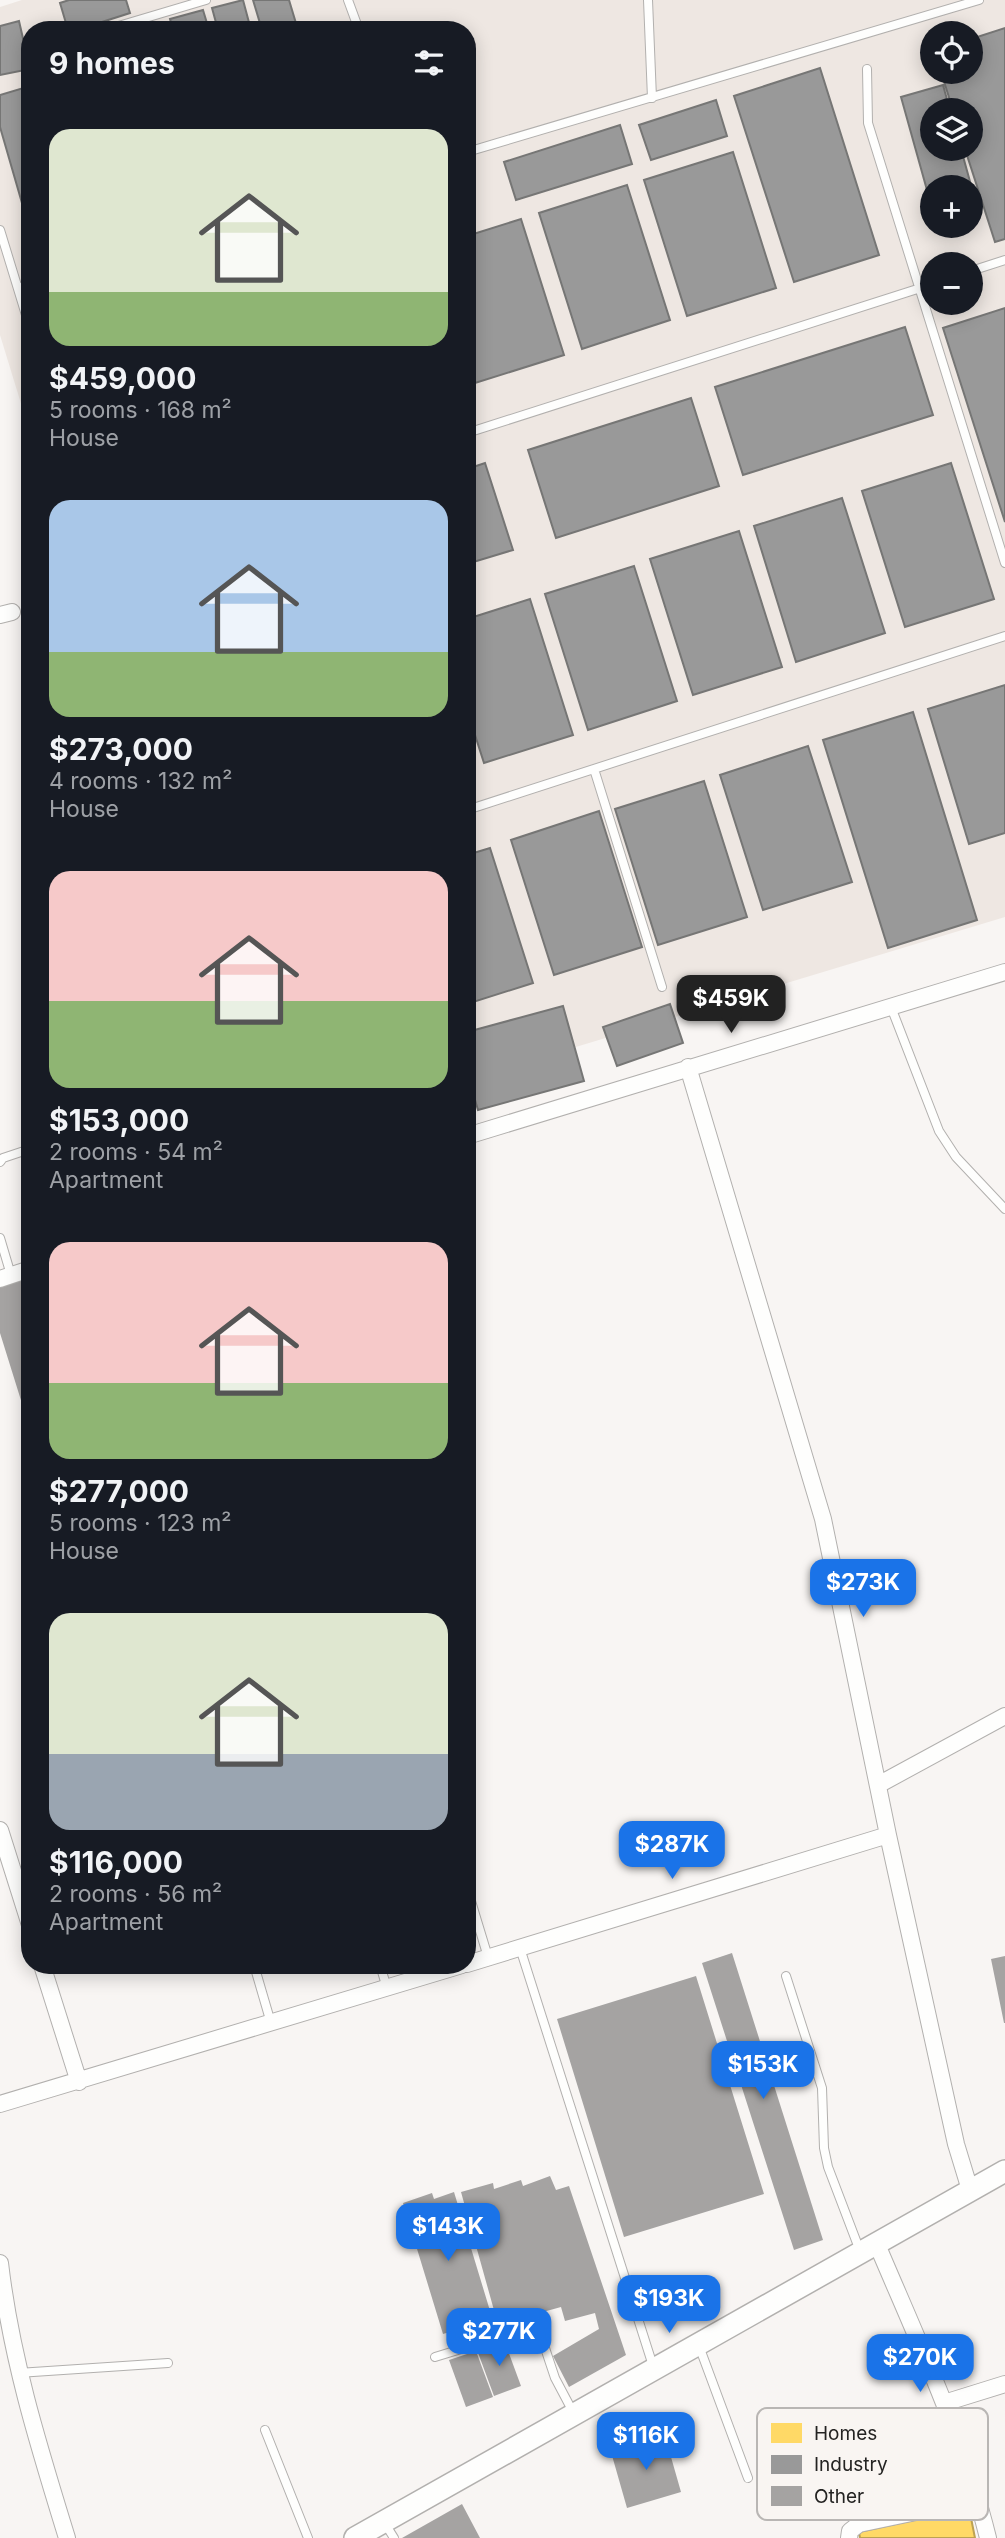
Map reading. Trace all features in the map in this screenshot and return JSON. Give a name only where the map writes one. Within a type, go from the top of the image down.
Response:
[{"type":"street","points":[[476,1133],[1005,972]]},
{"type":"street","points":[[688,1067],[823,1518],[888,1835],[956,2144],[970,2190]]},
{"type":"street","points":[[878,1785],[1005,1716]]},
{"type":"street","points":[[0,1830],[21,1896]]},
{"type":"street","points":[[476,1961],[888,1835]]},
{"type":"street","points":[[45,1974],[79,2082]]},
{"type":"street","points":[[0,2104],[433,1974]]},
{"type":"street","points":[[355,2538],[389,2530],[698,2343],[1005,2171]]},
{"type":"street","points":[[868,2247],[946,2408]]},
{"type":"street","points":[[0,2263],[5,2311],[19,2373],[67,2538]]},
{"type":"street","points":[[944,2403],[1005,2384]]},
{"type":"street","points":[[849,2538],[850,2531],[859,2524],[878,2520]]},
{"type":"street","points":[[983,2520],[988,2538]]},
{"type":"lane","points":[[135,21],[206,0]]},
{"type":"lane","points":[[348,0],[356,21]]},
{"type":"lane","points":[[649,0],[652,98]]},
{"type":"lane","points":[[476,149],[979,0]]},
{"type":"lane","points":[[867,69],[868,123],[1005,564]]},
{"type":"lane","points":[[0,230],[21,298]]},
{"type":"lane","points":[[983,267],[1005,260]]},
{"type":"lane","points":[[476,430],[919,289]]},
{"type":"lane","points":[[476,807],[1005,636]]},
{"type":"lane","points":[[594,769],[662,987]]},
{"type":"lane","points":[[891,1006],[939,1130],[956,1157],[1005,1209]]},
{"type":"lane","points":[[0,1162],[3,1158],[21,1152]]},
{"type":"lane","points":[[0,1238],[6,1277]]},
{"type":"lane","points":[[476,1918],[488,1957]]},
{"type":"lane","points":[[519,1948],[654,2369]]},
{"type":"lane","points":[[257,1974],[271,2023]]},
{"type":"lane","points":[[383,1974],[387,1988]]},
{"type":"lane","points":[[786,1976],[822,2088],[824,2148],[828,2167],[868,2247]]},
{"type":"lane","points":[[435,2357],[536,2326],[540,2330],[555,2378],[575,2415]]},
{"type":"lane","points":[[698,2343],[748,2478]]},
{"type":"lane","points":[[19,2373],[168,2363]]},
{"type":"lane","points":[[265,2430],[308,2538]]},
{"type":"shaded area","points":[[22,0],[1005,0],[1005,917],[476,1077],[476,21],[21,21],[21,404],[0,335],[0,7]]},
{"type":"building: Homes","points":[[914,2520],[971,2520],[975,2538],[860,2538],[859,2532]]},
{"type":"building: Industry","points":[[69,0],[126,0],[130,13],[105,21],[65,21],[60,3]]},
{"type":"building: Industry","points":[[243,0],[249,21],[216,21],[212,8]]},
{"type":"building: Industry","points":[[253,0],[289,0],[295,21],[259,21]]},
{"type":"building: Industry","points":[[203,10],[206,21],[171,21]]},
{"type":"building: Industry","points":[[19,21],[21,71],[0,75],[0,26]]},
{"type":"building: Industry","points":[[1005,28],[1005,239],[995,242],[983,205],[983,175],[973,175],[969,161],[983,161],[983,98],[949,98],[945,84],[983,84],[983,35]]},
{"type":"building: Industry","points":[[820,68],[879,255],[794,282],[734,96]]},
{"type":"building: Industry","points":[[943,85],[947,98],[920,98],[920,161],[964,161],[968,175],[923,175],[901,97]]},
{"type":"building: Industry","points":[[21,89],[21,200],[0,127],[0,95]]},
{"type":"building: Industry","points":[[716,100],[727,136],[651,160],[639,125]]},
{"type":"building: Industry","points":[[620,125],[632,164],[516,200],[504,162]]},
{"type":"building: Industry","points":[[733,152],[776,288],[687,316],[644,180]]},
{"type":"building: Industry","points":[[627,185],[670,320],[582,349],[539,213]]},
{"type":"building: Industry","points":[[521,219],[564,355],[476,383],[476,233]]},
{"type":"building: Industry","points":[[1005,308],[1005,522],[943,328]]},
{"type":"building: Industry","points":[[905,327],[933,415],[743,475],[715,387]]},
{"type":"building: Industry","points":[[691,398],[719,486],[556,538],[528,450]]},
{"type":"building: Industry","points":[[485,463],[513,550],[476,561],[476,466]]},
{"type":"building: Industry","points":[[951,463],[994,599],[905,627],[862,491]]},
{"type":"building: Industry","points":[[842,498],[885,633],[796,662],[754,526]]},
{"type":"building: Industry","points":[[739,531],[782,667],[693,695],[650,559]]},
{"type":"building: Industry","points":[[634,566],[677,701],[588,730],[545,594]]},
{"type":"building: Industry","points":[[530,599],[573,735],[484,763],[476,738],[476,616]]},
{"type":"building: Industry","points":[[1005,685],[1005,833],[969,844],[928,709]]},
{"type":"building: Industry","points":[[913,712],[977,920],[888,948],[823,740]]},
{"type":"building: Industry","points":[[808,746],[852,882],[763,910],[720,775]]},
{"type":"building: Industry","points":[[704,781],[747,917],[658,945],[615,809]]},
{"type":"building: Industry","points":[[599,811],[642,947],[554,975],[511,840]]},
{"type":"building: Industry","points":[[490,848],[533,983],[476,1001],[476,852]]},
{"type":"building: Industry","points":[[670,1004],[683,1043],[617,1066],[603,1027]]},
{"type":"building: Industry","points":[[563,1006],[584,1081],[478,1110],[476,1030]]},
{"type":"building: Other","points":[[21,1280],[21,1400],[0,1333],[0,1286]]},
{"type":"building: Other","points":[[732,1953],[823,2240],[794,2250],[702,1963]]},
{"type":"building: Other","points":[[1005,1956],[1005,2023],[1004,2023],[991,1959]]},
{"type":"building: Other","points":[[696,1976],[764,2194],[624,2237],[557,2019]]},
{"type":"building: Other","points":[[550,2176],[556,2190],[569,2186],[626,2355],[569,2387],[553,2356],[599,2329],[595,2313],[565,2321],[561,2307],[532,2315],[531,2311],[497,2321],[461,2192],[493,2183],[494,2189],[521,2180],[523,2186]]},
{"type":"building: Other","points":[[454,2192],[494,2324],[472,2331],[470,2326],[443,2334],[403,2203],[432,2193],[434,2199]]},
{"type":"building: Other","points":[[504,2340],[521,2386],[494,2396],[477,2350]]},
{"type":"building: Other","points":[[476,2351],[493,2397],[466,2407],[449,2360]]},
{"type":"building: Other","points":[[665,2436],[681,2492],[627,2508],[611,2452]]},
{"type":"building: Other","points":[[462,2504],[480,2538],[402,2538]]}]
